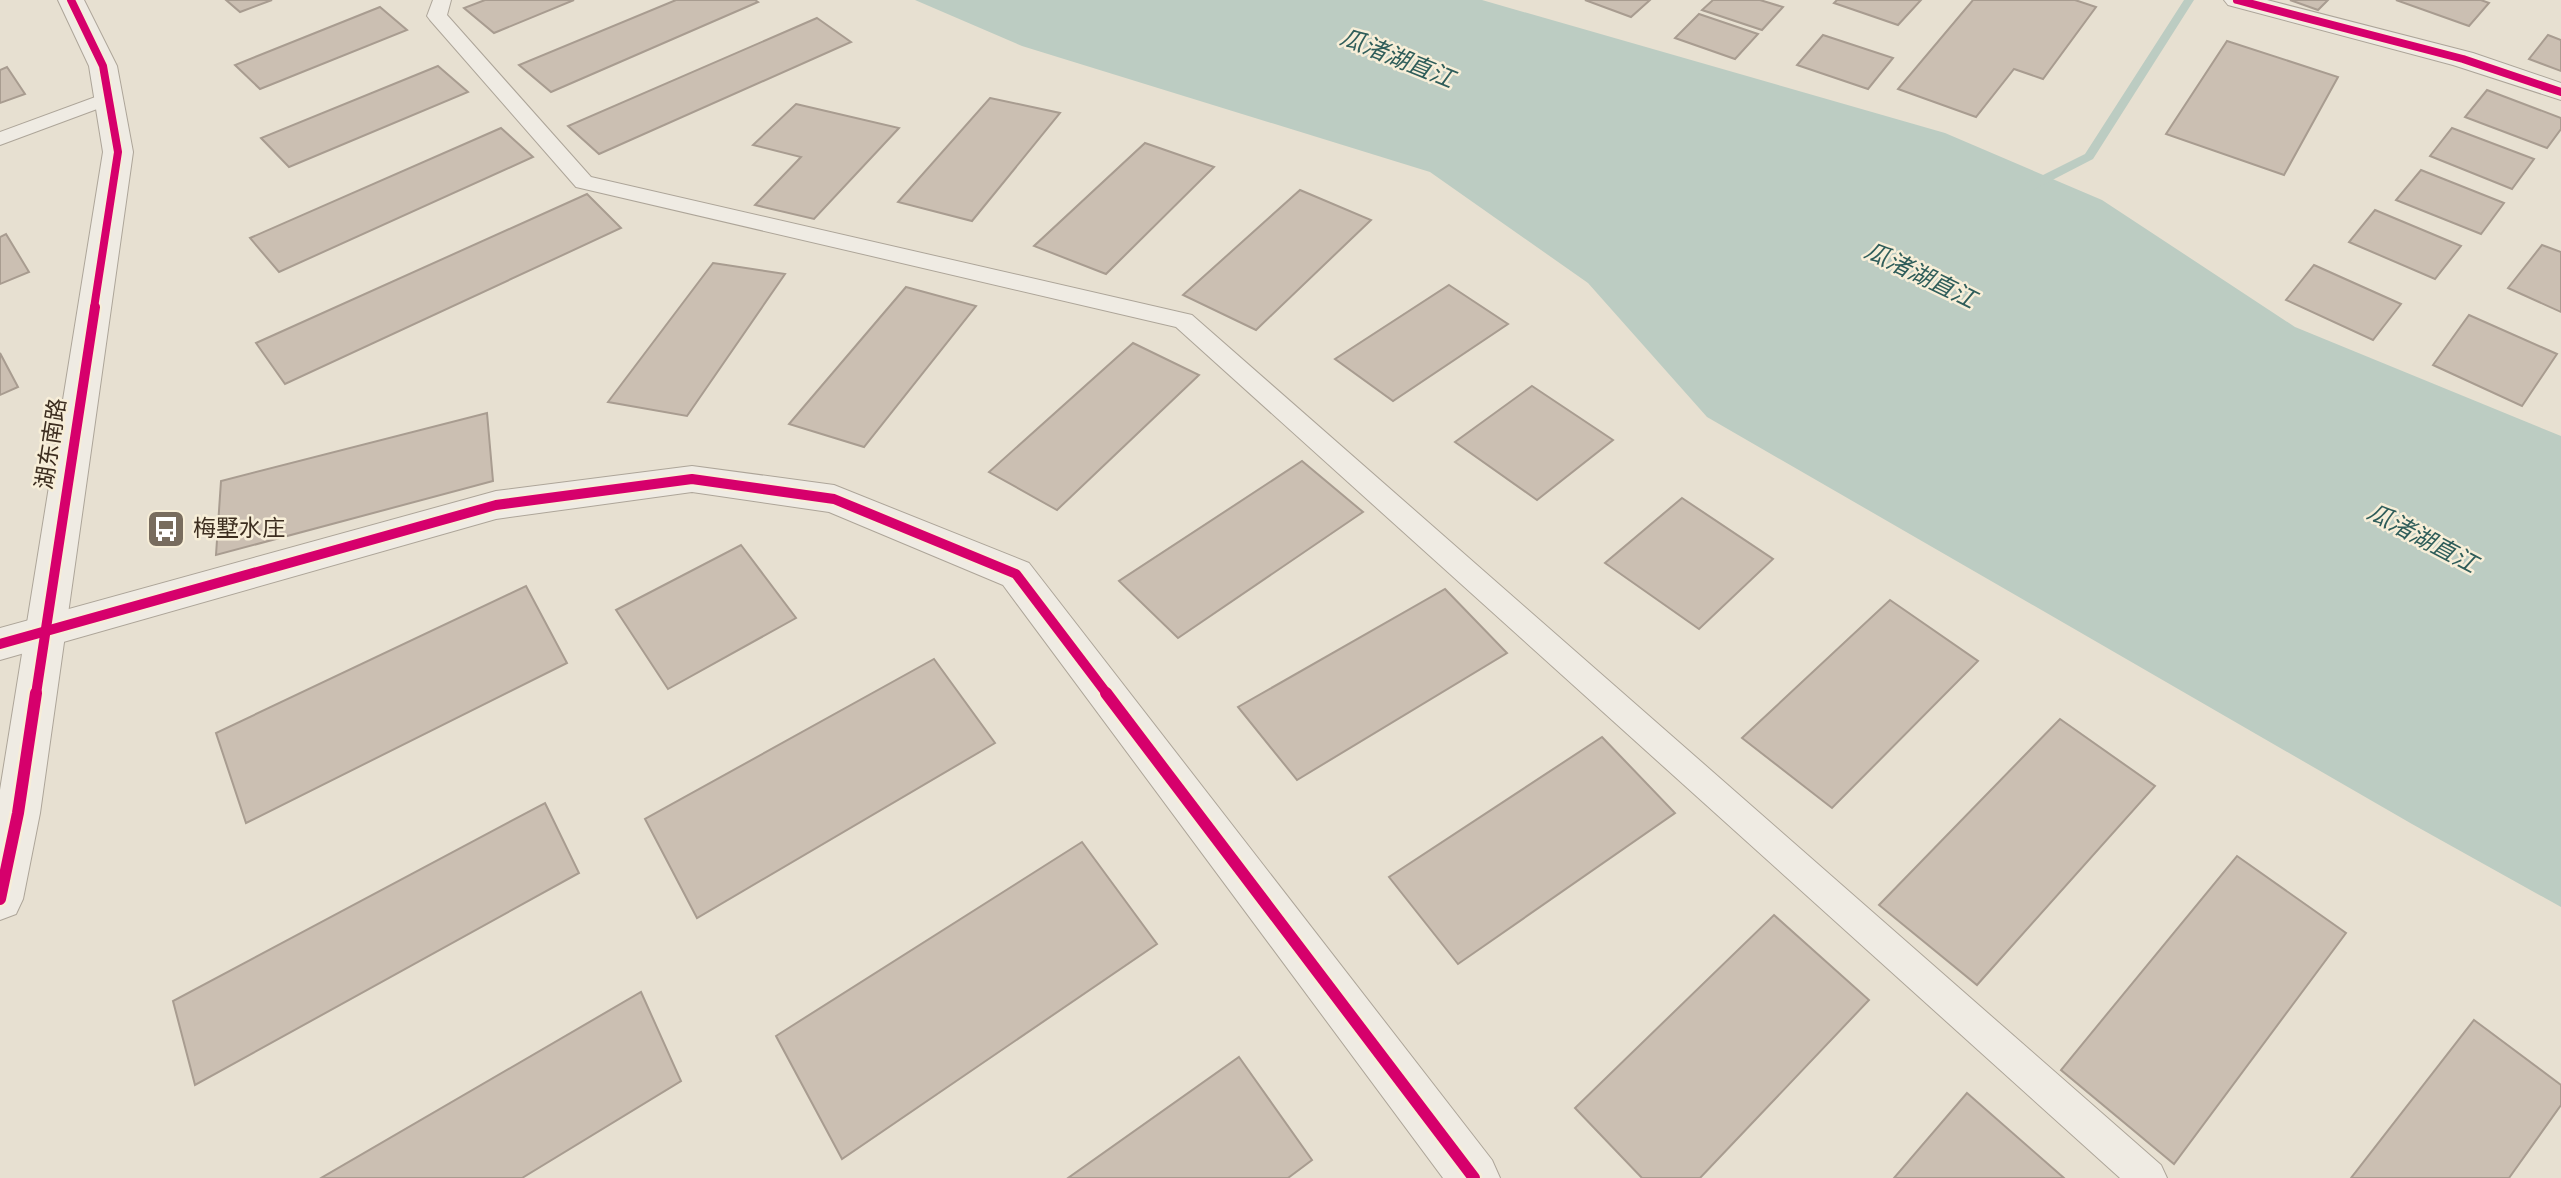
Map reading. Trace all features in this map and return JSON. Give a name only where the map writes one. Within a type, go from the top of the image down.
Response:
[{"type":"street","name":"湖东南路","points":[[0,900],[18,813],[118,152],[103,66],[71,0]]},
{"type":"street","points":[[2237,0],[2463,59],[2561,92]]},
{"type":"street","points":[[0,644],[496,505],[692,479],[834,499],[1016,575],[1474,1178]]},
{"type":"lane","points":[[442,0],[437,16],[584,182],[1184,321],[2148,1178]]},
{"type":"lane","points":[[0,139],[109,98]]},
{"type":"water","name":"瓜渚湖直江","points":[[915,0],[1482,0],[1945,133],[2102,200],[2295,327],[2561,436],[2561,907],[2412,824],[1707,417],[1588,283],[1430,172],[1022,46]]},
{"type":"building","points":[[226,0],[272,0],[240,12]]},
{"type":"building","points":[[485,0],[574,0],[494,33],[464,8]]},
{"type":"building","points":[[676,0],[758,2],[551,92],[519,65]]},
{"type":"building","points":[[1585,0],[1650,0],[1631,17]]},
{"type":"building","points":[[1713,0],[1760,0],[1783,7],[1762,30],[1702,10]]},
{"type":"building","points":[[1837,0],[1921,0],[1898,25],[1834,3]]},
{"type":"building","points":[[1973,0],[2075,0],[2096,7],[2043,79],[2014,69],[1976,117],[1898,89]]},
{"type":"building","points":[[2290,0],[2328,0],[2318,10]]},
{"type":"building","points":[[2396,0],[2481,0],[2489,3],[2469,26]]},
{"type":"building","points":[[380,7],[407,30],[260,89],[235,65]]},
{"type":"building","points":[[1699,14],[1758,34],[1735,59],[1675,38]]},
{"type":"building","points":[[817,18],[851,42],[599,154],[568,126]]},
{"type":"building","points":[[1823,35],[1893,58],[1868,89],[1797,65]]},
{"type":"building","points":[[2548,35],[2561,40],[2561,71],[2529,59]]},
{"type":"building","points":[[2227,41],[2338,77],[2284,175],[2166,134]]},
{"type":"building","points":[[438,66],[468,92],[289,167],[261,138]]},
{"type":"building","points":[[7,67],[25,94],[0,103],[0,70]]},
{"type":"building","points":[[2487,90],[2561,118],[2561,129],[2547,148],[2465,117]]},
{"type":"building","points":[[990,98],[1060,113],[972,221],[898,202]]},
{"type":"building","points":[[796,104],[899,128],[814,219],[755,205],[801,157],[753,145]]},
{"type":"building","points":[[501,128],[533,157],[279,272],[250,238]]},
{"type":"building","points":[[2452,128],[2534,159],[2512,189],[2430,156]]},
{"type":"building","points":[[1145,143],[1214,167],[1106,274],[1034,246]]},
{"type":"building","points":[[2421,170],[2504,203],[2481,234],[2396,200]]},
{"type":"building","points":[[1300,190],[1371,220],[1256,330],[1183,295]]},
{"type":"building","points":[[587,194],[621,228],[285,384],[256,343]]},
{"type":"building","points":[[2375,210],[2461,246],[2435,279],[2349,242]]},
{"type":"building","points":[[6,234],[29,272],[0,284],[0,237]]},
{"type":"building","points":[[2542,245],[2561,252],[2561,312],[2508,288]]},
{"type":"building","points":[[713,263],[785,274],[687,416],[608,402]]},
{"type":"building","points":[[2314,265],[2401,304],[2373,340],[2286,300]]},
{"type":"building","points":[[1449,285],[1508,324],[1393,401],[1335,359]]},
{"type":"building","points":[[906,287],[976,306],[864,447],[789,424]]},
{"type":"building","points":[[2469,315],[2557,354],[2522,406],[2433,365]]},
{"type":"building","points":[[1133,343],[1199,375],[1057,510],[989,472]]},
{"type":"building","points":[[0,353],[18,387],[0,395]]},
{"type":"building","points":[[1532,386],[1613,440],[1537,500],[1455,442]]},
{"type":"building","points":[[487,413],[493,481],[216,555],[221,481]]},
{"type":"building","points":[[1302,461],[1363,512],[1178,638],[1119,581]]},
{"type":"building","points":[[1682,498],[1773,559],[1699,629],[1605,563]]},
{"type":"building","points":[[741,545],[796,618],[668,689],[616,610]]},
{"type":"building","points":[[526,586],[567,663],[246,823],[216,733]]},
{"type":"building","points":[[1445,589],[1507,653],[1297,780],[1238,707]]},
{"type":"building","points":[[1890,600],[1978,661],[1832,808],[1742,738]]},
{"type":"building","points":[[934,659],[995,743],[697,918],[645,819]]},
{"type":"building","points":[[2060,719],[2155,786],[1977,985],[1879,905]]},
{"type":"building","points":[[1602,737],[1675,813],[1458,964],[1389,877]]},
{"type":"building","points":[[545,803],[579,873],[195,1085],[173,1001]]},
{"type":"building","points":[[1082,842],[1157,944],[842,1159],[776,1036]]},
{"type":"building","points":[[2237,856],[2346,933],[2174,1164],[2061,1070]]},
{"type":"building","points":[[1774,915],[1869,1000],[1700,1178],[1642,1178],[1575,1108]]},
{"type":"building","points":[[641,992],[681,1081],[522,1178],[321,1178]]},
{"type":"building","points":[[2474,1020],[2561,1085],[2561,1105],[2509,1178],[2351,1178]]},
{"type":"building","points":[[1239,1057],[1312,1160],[1288,1178],[1068,1178]]},
{"type":"building","points":[[1967,1093],[2064,1178],[1894,1178]]},
{"type":"waterway","points":[[2029,187],[2089,156],[2189,0]]},
{"type":"cycle path","points":[[0,899],[18,813],[118,152],[103,66],[71,0]]},
{"type":"cycle path","points":[[2237,0],[2463,59],[2561,92]]},
{"type":"cycle path","points":[[0,644],[496,505],[692,479],[834,499],[1016,574],[1474,1178]]},
{"type":"place","name":"梅墅水庄","points":[[166,529]]}]
